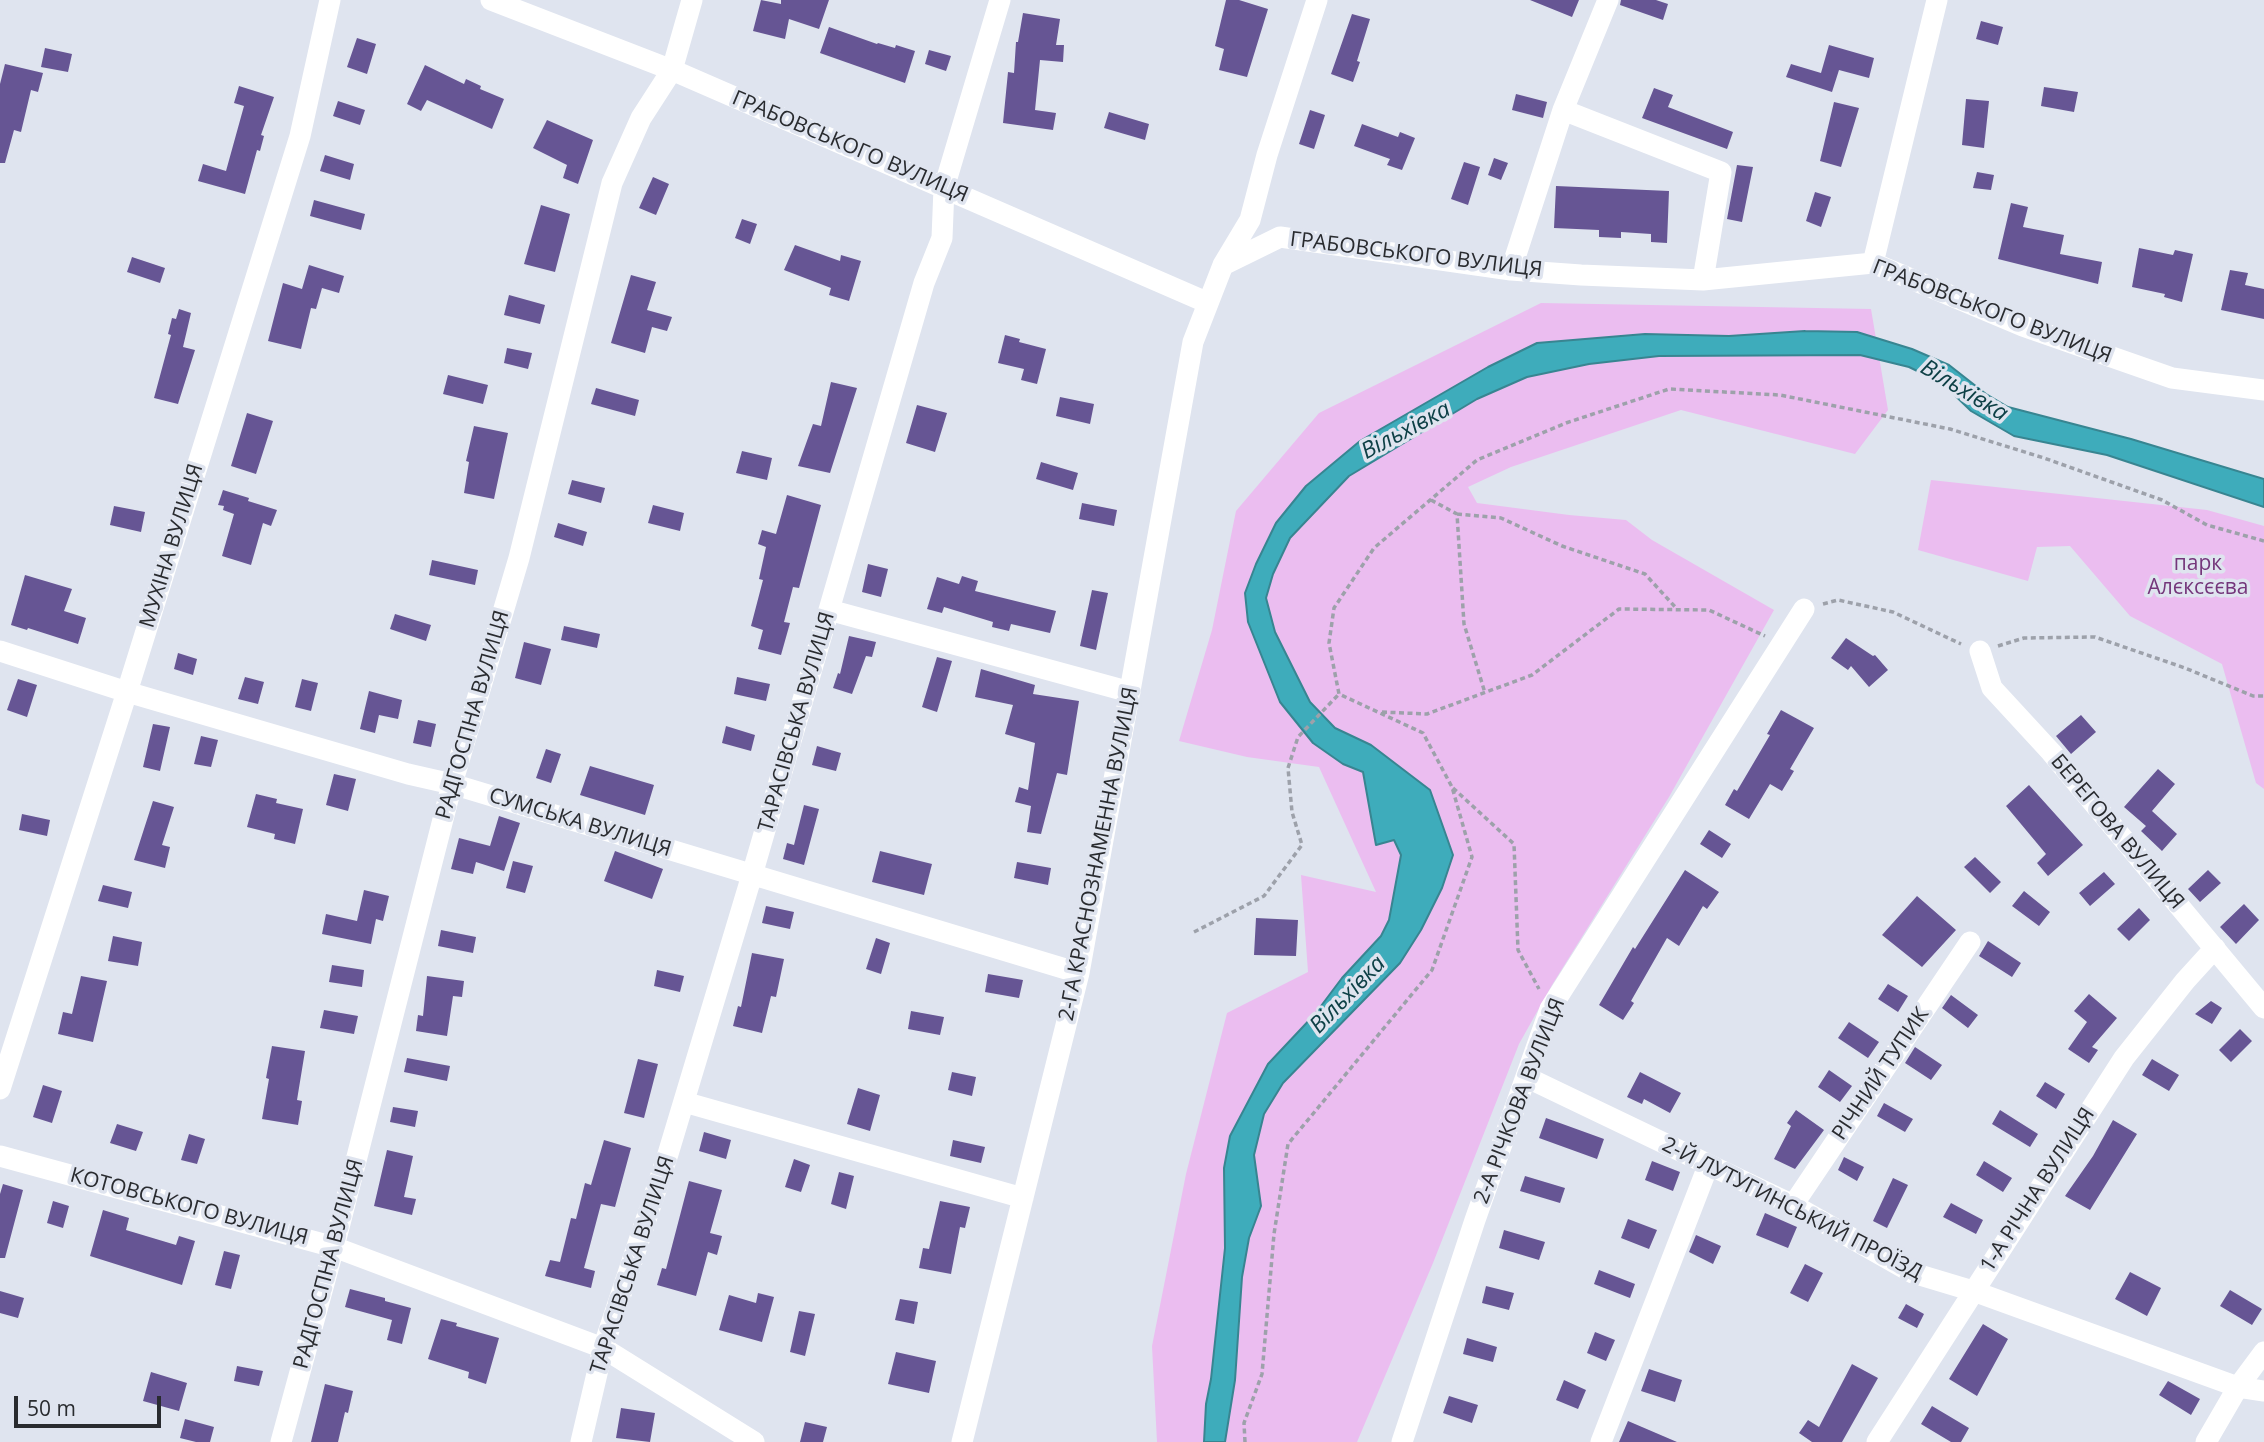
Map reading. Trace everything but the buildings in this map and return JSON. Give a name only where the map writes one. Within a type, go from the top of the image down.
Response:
[{"type":"street","name":"МУХІНА ВУЛИЦЯ","points":[[0,1089],[300,136],[330,0]]},
{"type":"street","name":"ГРАБОВСЬКОГО ВУЛИЦЯ","points":[[491,0],[672,70],[1206,302]]},
{"type":"street","name":"РАДГОСПНА ВУЛИЦЯ","points":[[281,1442],[334,1247],[452,784],[519,558],[612,183],[641,118],[672,70],[692,0]]},
{"type":"street","name":"ТАРАСІВСЬКА ВУЛИЦЯ","points":[[581,1442],[603,1348],[684,1102],[924,283],[942,238],[944,188],[1000,0]]},
{"type":"street","name":"2-ГА КРАСНОЗНАМЕННА ВУЛИЦЯ","points":[[962,1442],[1079,973],[1193,342],[1206,302],[1223,265],[1250,220],[1267,155],[1317,0]]},
{"type":"street","points":[[1511,270],[1563,110],[1608,0]]},
{"type":"street","points":[[1874,262],[1937,0]]},
{"type":"street","points":[[1563,110],[1721,172],[1703,280]]},
{"type":"street","name":"ГРАБОВСЬКОГО ВУЛИЦЯ","points":[[1223,265],[1280,237],[1511,270],[1703,280],[1874,262],[2023,326],[2172,378],[2264,390]]},
{"type":"street","points":[[829,610],[1130,692]]},
{"type":"street","name":"2-А РІЧКОВА ВУЛИЦЯ","points":[[1402,1442],[1475,1220],[1550,1009],[1799,617]]},
{"type":"street","name":"СУМСЬКА ВУЛИЦЯ","points":[[0,651],[127,692],[408,774],[452,784],[1079,973]]},
{"type":"street","name":"БЕРЕГОВА ВУЛИЦЯ","points":[[1980,652],[1992,688],[2051,752],[2264,1008]]},
{"type":"street","name":"РІЧНИЙ ТУПИК","points":[[1793,1205],[1970,942]]},
{"type":"street","name":"1-А РІЧНА ВУЛИЦЯ","points":[[1877,1442],[2124,1058],[2215,948]]},
{"type":"street","name":"2-Й ЛУТУГИНСЬКИЙ ПРОЇЗД","points":[[1527,1077],[1793,1205],[1913,1273],[1973,1291],[2238,1387],[2264,1391]]},
{"type":"street","points":[[684,1102],[1023,1198]]},
{"type":"street","name":"КОТОВСЬКОГО ВУЛИЦЯ","points":[[0,1156],[334,1247],[603,1348],[754,1442]]},
{"type":"street","points":[[1601,1442],[1708,1166]]},
{"type":"street","points":[[2206,1442],[2238,1387],[2264,1352]]},
{"type":"path","points":[[1339,694],[1329,643],[1334,608],[1374,548],[1477,460],[1566,423],[1669,388],[1780,395],[1950,429],[2044,458],[2162,500],[2207,525],[2264,541]]},
{"type":"path","points":[[1430,500],[1457,514],[1501,518],[1562,546],[1645,573],[1678,609]]},
{"type":"path","points":[[1457,514],[1464,624],[1485,692]]},
{"type":"path","points":[[1380,712],[1427,715],[1532,675],[1619,609],[1709,610],[1766,637],[1799,617],[1838,600],[1893,612],[1931,632],[1980,652],[2024,638],[2095,637],[2185,668],[2253,696],[2264,696]]},
{"type":"path","points":[[1245,1442],[1244,1423],[1262,1374],[1274,1234],[1288,1144],[1432,970],[1472,857],[1452,787],[1423,733],[1339,694]]},
{"type":"path","points":[[1194,932],[1264,896],[1303,845],[1292,812],[1287,768],[1298,737],[1339,694]]},
{"type":"path","points":[[1452,787],[1514,844],[1518,950],[1550,1009]]},
{"type":"green space","points":[[1541,303],[1871,309],[1888,410],[1855,454],[1681,410],[1511,467],[1468,487],[1477,503],[1626,520],[1652,540],[1774,610],[1669,797],[1552,985],[1519,1044],[1433,1263],[1357,1442],[1157,1442],[1152,1346],[1186,1174],[1227,1013],[1308,972],[1301,875],[1376,892],[1319,767],[1247,757],[1179,741],[1212,630],[1236,511],[1319,413]]},
{"type":"green space","name":"парк Алєксєєва","points":[[1931,480],[2207,510],[2264,526],[2264,789],[2256,783],[2222,664],[2130,616],[2070,546],[2037,547],[2028,581],[1918,550]]},
{"type":"water","name":"Вільхівка","points":[[1805,331],[1857,332],[1912,349],[1949,365],[1986,394],[2008,407],[2131,439],[2264,479],[2264,507],[2107,455],[2014,436],[1971,411],[1942,383],[1909,367],[1860,355],[1659,356],[1589,364],[1527,377],[1477,399],[1349,476],[1290,538],[1273,574],[1266,598],[1275,632],[1310,702],[1335,728],[1371,745],[1430,790],[1453,855],[1442,888],[1421,930],[1400,963],[1283,1083],[1264,1114],[1254,1155],[1261,1206],[1249,1238],[1242,1277],[1235,1380],[1225,1442],[1204,1442],[1206,1404],[1225,1248],[1224,1168],[1230,1136],[1268,1064],[1315,1014],[1342,978],[1381,936],[1389,920],[1401,855],[1394,840],[1376,845],[1363,772],[1343,764],[1313,743],[1280,702],[1248,622],[1245,593],[1276,523],[1306,486],[1360,441],[1488,367],[1537,343],[1645,334],[1729,336]]}]
